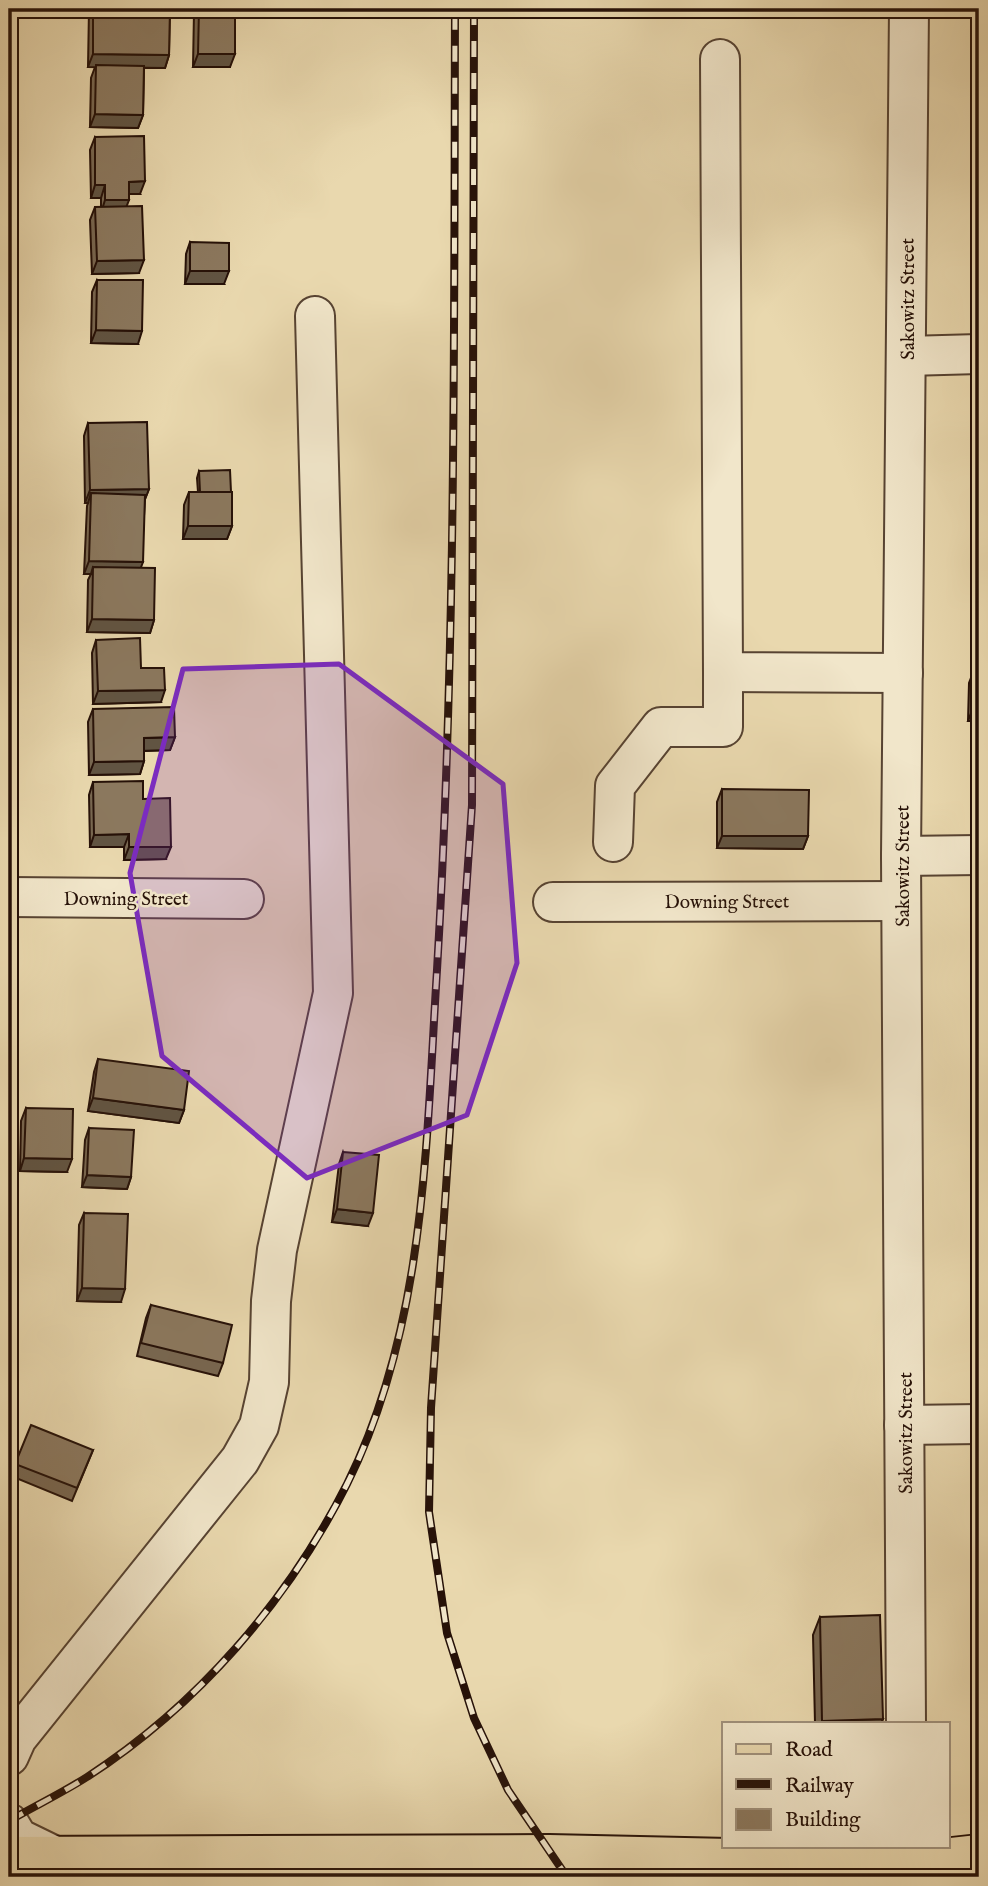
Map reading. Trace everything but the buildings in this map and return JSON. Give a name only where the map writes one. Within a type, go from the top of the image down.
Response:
[{"type":"main road","points":[[9,1856],[55,1867],[733,1867],[907,1854],[979,1854]]},
{"type":"street","name":"Sakowitz Street","points":[[906,1722],[901,856],[909,9]]},
{"type":"street","points":[[613,842],[615,786],[661,727],[723,727],[720,59]]},
{"type":"street","points":[[9,1756],[17,1738],[240,1460],[259,1426],[270,1382],[271,1301],[277,1250],[333,993],[315,316]]},
{"type":"street","points":[[907,356],[979,354]]},
{"type":"street","points":[[723,672],[903,673]]},
{"type":"street","points":[[901,856],[979,855]]},
{"type":"street","name":"Downing Street","points":[[9,897],[243,899]]},
{"type":"street","name":"Downing Street","points":[[553,902],[901,901]]},
{"type":"street","points":[[905,1425],[979,1424]]},
{"type":"street","points":[[9,1822],[18,1838],[55,1867]]},
{"type":"highlighted area","points":[[339,664],[503,784],[517,963],[467,1115],[307,1178],[162,1056],[130,873],[183,669]]},
{"type":"railway","points":[[9,1821],[78,1783],[127,1749],[166,1718],[236,1648],[297,1569],[347,1484],[373,1423],[393,1361],[418,1232],[425,1167],[443,850],[453,490],[455,9]]},
{"type":"railway","points":[[474,9],[472,805],[431,1408],[429,1512],[447,1633],[474,1718],[508,1790],[567,1877]]}]
